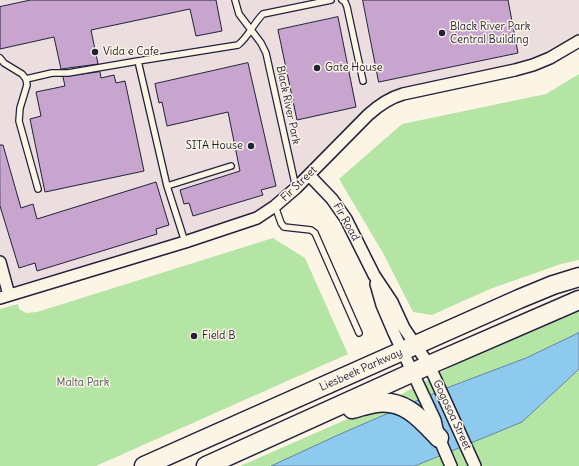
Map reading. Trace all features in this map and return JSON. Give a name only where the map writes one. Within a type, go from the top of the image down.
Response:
[{"type":"main road","name":"Liesbeek Parkway","points":[[144,466],[525,296],[579,277]]},
{"type":"main road","points":[[206,466],[421,369],[579,300]]},
{"type":"main road","points":[[320,415],[374,403],[390,403],[404,407],[416,414],[440,438]]},
{"type":"street","name":"Fir Street","points":[[5,296],[185,242],[257,218],[275,206],[296,188],[379,105],[391,98],[533,65],[550,58],[579,40]]},
{"type":"street","name":"Fir Road","points":[[309,174],[332,199],[346,219],[374,276],[382,305],[421,369]]},
{"type":"street","points":[[0,262],[5,296]]},
{"type":"street","name":"Fir Road","points":[[409,348],[421,369]]},
{"type":"street","name":"Gogosoa Street","points":[[421,369],[440,438],[451,466]]},
{"type":"street","name":"Gogosoa Street","points":[[421,369],[475,466]]},
{"type":"lane","name":"Black River Park","points":[[235,0],[239,14],[261,43],[266,53],[296,188]]},
{"type":"lane","points":[[26,79],[52,73],[75,72],[238,45],[245,40],[257,20],[263,14],[331,0]]},
{"type":"lane","points":[[342,0],[347,6],[363,81]]},
{"type":"lane","points":[[0,58],[4,63],[22,74],[26,79],[27,85],[20,108],[20,121],[38,189]]},
{"type":"lane","points":[[138,61],[167,186],[185,242]]},
{"type":"lane","points":[[167,186],[231,166]]},
{"type":"lane","points":[[275,206],[284,227],[311,230],[315,233],[359,333]]},
{"type":"shaded area","points":[[0,0],[579,0],[579,41],[550,58],[391,98],[275,206],[9,295],[0,262]]},
{"type":"green space","points":[[579,74],[579,260],[561,264],[490,289],[432,315],[413,312],[383,253],[339,179],[402,124],[546,94]]},
{"type":"green space","name":"Malta Park","points":[[273,238],[305,258],[348,354],[96,466],[0,466],[0,309],[18,304],[19,309],[26,313],[37,312]]},
{"type":"green space","points":[[579,312],[579,466],[240,466],[391,400],[460,362],[516,337]]},
{"type":"water","points":[[579,333],[579,369],[522,422],[415,466],[271,466],[444,389],[526,358]]},
{"type":"building","points":[[31,0],[216,0],[222,31],[196,36],[190,9],[91,30],[98,64],[61,69],[54,37],[0,49],[0,7]]},
{"type":"building","name":"Black River Park Central Building","points":[[363,0],[508,0],[518,53],[379,82]]},
{"type":"building","name":"Gate House","points":[[338,17],[356,107],[297,120],[278,30]]},
{"type":"building","name":"SITA House","points":[[248,63],[276,186],[261,190],[263,195],[193,216],[189,203],[184,204],[180,190],[240,171],[228,112],[167,126],[162,102],[159,103],[155,84]]},
{"type":"building","points":[[100,72],[101,78],[114,75],[116,83],[125,81],[144,171],[45,192],[30,119],[41,116],[36,92],[65,86],[63,77]]},
{"type":"building","points":[[0,145],[3,145],[21,208],[33,204],[37,219],[156,182],[169,225],[156,229],[157,234],[37,271],[35,263],[19,268],[0,206]]},
{"type":"place","name":"Black River Park Central Building","points":[[442,33]]},
{"type":"place","name":"Vida e Cafe","points":[[95,52]]},
{"type":"place","name":"Gate House","points":[[317,68]]},
{"type":"place","name":"SITA House","points":[[251,146]]},
{"type":"place","name":"Field B","points":[[194,336]]}]
